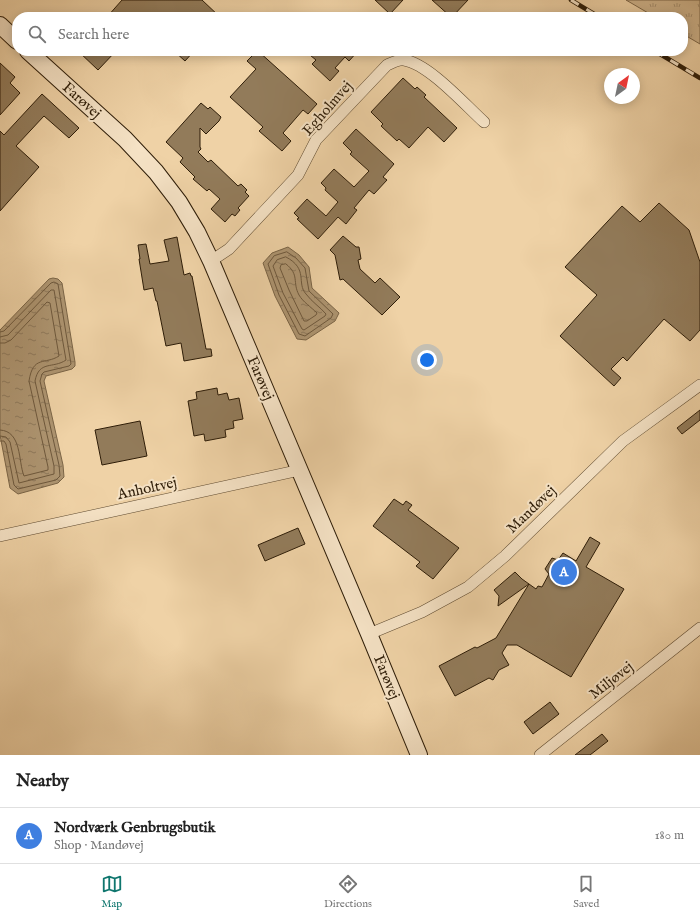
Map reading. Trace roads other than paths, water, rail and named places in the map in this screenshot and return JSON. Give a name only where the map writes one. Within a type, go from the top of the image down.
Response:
[{"type":"street","points":[[0,26],[12,37]]},
{"type":"street","name":"Farøvej","points":[[34,56],[125,139],[156,172],[179,202],[197,232],[211,261],[300,470],[419,755]]},
{"type":"street","name":"Egholmvej","points":[[211,261],[229,249],[298,175],[316,140],[387,65],[402,60],[416,64],[429,71],[484,122]]},
{"type":"street","name":"Mandøvej","points":[[369,634],[422,612],[468,587],[505,556],[623,441],[700,385]]},
{"type":"street","name":"Anholtvej","points":[[0,536],[300,470]]},
{"type":"street","name":"Miljøvej","points":[[540,755],[700,628]]},
{"type":"water","points":[[288,247],[299,255],[309,267],[312,288],[339,313],[335,321],[306,340],[297,339],[275,296],[263,263],[272,253]]},
{"type":"water","points":[[49,279],[58,279],[62,283],[75,362],[75,366],[72,369],[46,376],[44,381],[63,465],[64,477],[58,483],[18,494],[10,488],[0,435],[0,330]]},
{"type":"railway","points":[[571,0],[591,12]]},
{"type":"railway","points":[[663,56],[700,78]]},
{"type":"place","name":"Nordværk Genbrugsbutik","points":[[564,572]]}]
